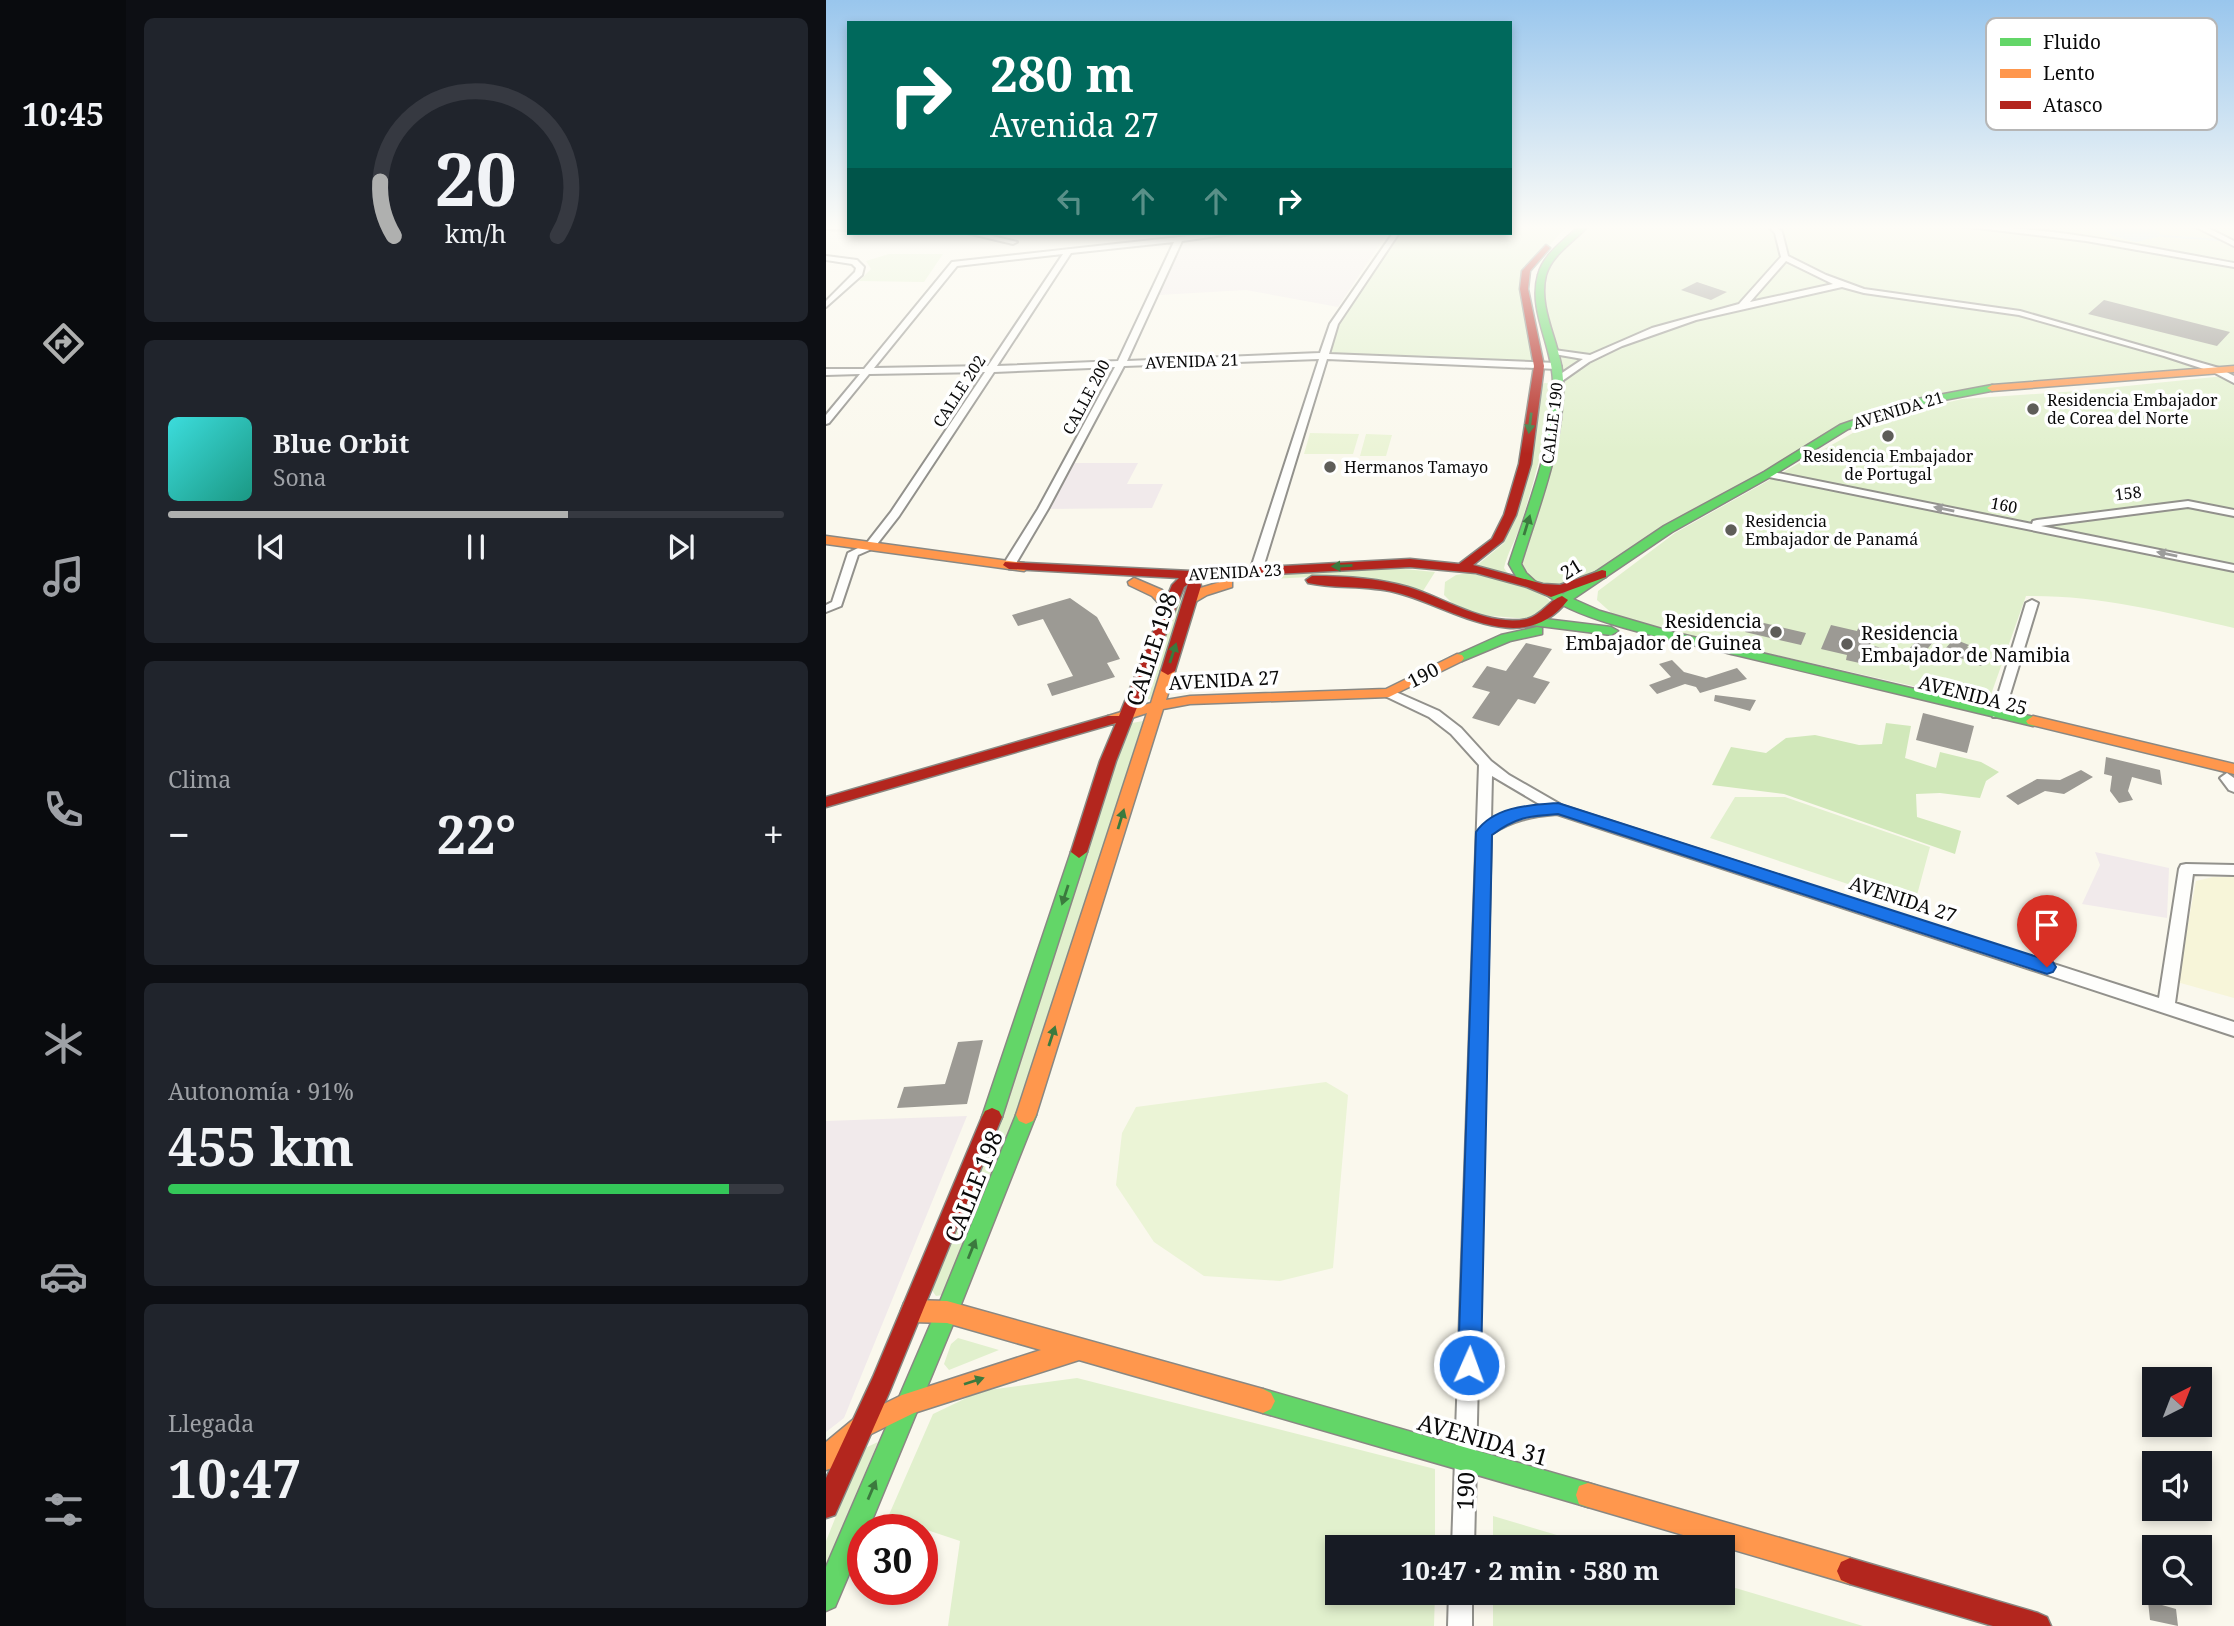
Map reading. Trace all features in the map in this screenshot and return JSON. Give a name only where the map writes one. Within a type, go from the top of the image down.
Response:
[{"type":"main road","name":"CALLE 190","points":[[1442,603],[1438,582],[1483,554],[1497,541],[1510,515],[1525,464],[1538,366],[1526,302]]},
{"type":"main road","name":"CALLE 190","points":[[1536,586],[1521,575],[1515,564],[1545,475],[1553,439],[1558,366],[1545,302]]},
{"type":"main road","points":[[1538,366],[1558,366]]},
{"type":"main road","points":[[1538,366],[1558,366]]},
{"type":"main road","name":"AVENIDA 21","points":[[1602,575],[1668,529],[1769,474],[1857,421],[1956,392],[2234,369]]},
{"type":"main road","name":"AVENIDA 23","points":[[826,540],[1188,587],[1256,571],[1410,563],[1461,568],[1536,586]]},
{"type":"main road","points":[[1410,563],[1463,560],[1483,554]]},
{"type":"main road","name":"AVENIDA 23","points":[[1009,565],[1188,587],[1202,592],[1227,584],[1305,580],[1364,583],[1402,589],[1459,612]]},
{"type":"main road","points":[[1536,586],[1561,589],[1602,575]]},
{"type":"main road","points":[[1602,575],[1590,589],[1590,600],[1599,611],[1617,621]]},
{"type":"main road","name":"21","points":[[1457,658],[1553,612],[1562,600],[1602,575]]},
{"type":"main road","points":[[1134,582],[1157,593],[1169,606]]},
{"type":"main road","name":"AVENIDA 25","points":[[1536,586],[1562,600],[1617,621],[1998,714],[2232,779]]},
{"type":"main road","name":"CALLE 198","points":[[826,1506],[881,1385],[996,1107],[1125,714],[1169,606],[1188,587]]},
{"type":"main road","name":"CALLE 198","points":[[826,1598],[910,1403],[1030,1105],[1156,706],[1188,587]]},
{"type":"main road","points":[[1457,658],[1470,645],[1471,632],[1459,612]]},
{"type":"main road","name":"AVENIDA 25","points":[[1459,612],[1489,620],[1592,627],[1806,675],[2232,779]]},
{"type":"main road","points":[[1457,658],[1506,638],[1532,631],[1592,627]]},
{"type":"main road","name":"190","points":[[1389,693],[1457,658]]},
{"type":"main road","name":"AVENIDA 27","points":[[826,802],[1156,706],[1190,700],[1389,693]]},
{"type":"main road","name":"AVENIDA 31","points":[[912,1311],[947,1312],[1081,1348],[2038,1626]]},
{"type":"main road","points":[[826,1458],[863,1426],[910,1403],[1081,1348]]},
{"type":"main road","points":[[881,1385],[893,1396],[910,1403]]},
{"type":"street","points":[[826,421],[923,302]]},
{"type":"street","name":"CALLE 202","points":[[826,609],[836,604],[853,553],[870,546],[895,514],[1036,302]]},
{"type":"street","name":"CALLE 200","points":[[1009,565],[1056,486],[1121,364],[1150,302]]},
{"type":"street","points":[[1256,571],[1322,356],[1334,324],[1349,302]]},
{"type":"street","points":[[1742,305],[1745,302]]},
{"type":"street","points":[[1558,366],[1645,335],[1757,302]]},
{"type":"street","points":[[1937,302],[2020,313],[2139,345],[2216,370],[2234,380]]},
{"type":"street","name":"AVENIDA 21","points":[[826,372],[993,369],[1322,356],[1538,366]]},
{"type":"street","points":[[1558,366],[1589,357]]},
{"type":"street","name":"160","points":[[1769,474],[2234,568]]},
{"type":"street","name":"158","points":[[2026,525],[2188,504],[2234,513]]},
{"type":"street","points":[[1998,714],[2032,603]]},
{"type":"street","name":"AVENIDA 27","points":[[1389,693],[1436,716],[1456,731],[1486,764],[1522,790],[1558,809],[2234,1029]]},
{"type":"street","name":"190","points":[[1463,1535],[1486,764]]},
{"type":"street","name":"AVENIDA 27","points":[[1484,832],[1500,820],[1521,811],[1558,809]]},
{"type":"street","points":[[2166,1006],[2186,869],[2234,870]]},
{"type":"street","points":[[1460,1626],[1461,1605]]},
{"type":"shaded area","points":[[1310,302],[1341,302],[1338,307]]},
{"type":"shaded area","points":[[1069,463],[1138,463],[1127,484],[1163,484],[1152,508],[1043,509]]},
{"type":"shaded area","points":[[2095,852],[2169,868],[2167,918],[2082,904],[2100,865]]},
{"type":"shaded area","points":[[2213,877],[2234,877],[2234,998],[2177,982],[2196,881]]},
{"type":"shaded area","points":[[967,1116],[844,1418],[826,1432],[826,1121]]},
{"type":"green space","points":[[1349,302],[1530,302],[1539,366],[1322,356],[1334,324]]},
{"type":"green space","points":[[1546,302],[2234,302],[2234,369],[1957,392],[1857,421],[1602,574],[1548,590],[1521,575],[1530,515],[1553,437]]},
{"type":"green space","points":[[2234,375],[2234,628],[2105,601],[2026,596],[1988,703],[1647,626],[1616,617],[1597,600],[1598,591],[1675,533],[1876,420],[1962,399],[2078,391]]},
{"type":"green space","points":[[1542,384],[1553,384],[1547,421],[1540,457],[1520,527],[1504,568],[1508,574],[1476,566],[1504,543],[1515,515]]},
{"type":"green space","points":[[1310,433],[1359,434],[1353,454],[1304,454]]},
{"type":"green space","points":[[1366,434],[1392,435],[1386,456],[1360,456]]},
{"type":"green space","points":[[1394,568],[1435,572],[1423,591],[1310,577],[1206,580],[1210,577]]},
{"type":"green space","points":[[1468,573],[1525,586],[1545,596],[1551,603],[1529,619],[1480,615],[1455,606],[1444,595],[1445,582],[1456,575]]},
{"type":"green space","points":[[1183,591],[1187,592],[1151,699],[1140,701]]},
{"type":"green space","points":[[1143,721],[1020,1108],[943,1295],[936,1296],[931,1289],[1128,728],[1132,723]]},
{"type":"green space","points":[[1886,723],[1911,726],[1905,758],[1936,768],[1940,752],[1981,762],[1999,772],[1986,781],[1980,798],[1940,793],[1916,794],[1917,817],[1961,831],[1955,854],[1784,794],[1712,785],[1731,747],[1766,753],[1786,738],[1815,735],[1859,745],[1882,744]]},
{"type":"green space","points":[[1735,797],[1785,797],[1930,847],[1914,906],[1710,838]]},
{"type":"green space","points":[[1326,1082],[1348,1095],[1333,1268],[1280,1281],[1204,1276],[1154,1242],[1116,1185],[1122,1133],[1136,1107]]},
{"type":"green space","points":[[958,1338],[999,1350],[949,1370],[944,1364],[951,1344]]},
{"type":"green space","points":[[1077,1378],[1435,1469],[1435,1535],[1325,1535],[1325,1605],[1435,1605],[1434,1626],[948,1626],[960,1541],[938,1534],[938,1514],[889,1514],[933,1414],[981,1391]]},
{"type":"green space","points":[[878,1442],[826,1565],[826,1541],[863,1449]]},
{"type":"green space","points":[[1493,1516],[1557,1535],[1493,1535]]},
{"type":"green space","points":[[1735,1588],[1863,1626],[1493,1626],[1493,1605],[1735,1605]]},
{"type":"building","points":[[2102,302],[2111,302],[2230,332],[2217,346],[2088,314]]},
{"type":"building","points":[[1070,598],[1097,617],[1120,659],[1107,663],[1115,677],[1052,696],[1047,684],[1073,676],[1043,619],[1018,626],[1012,615]]},
{"type":"building","name":"Residencia Embajador de Guinea","points":[[1751,620],[1806,633],[1801,645],[1745,632]]},
{"type":"building","name":"Residencia Embajador de Namibia","points":[[1831,625],[1857,631],[1859,626],[1876,629],[1870,645],[1890,650],[1886,662],[1867,658],[1864,664],[1846,660],[1847,655],[1821,649]]},
{"type":"building","points":[[1924,632],[1937,637],[1917,662],[1903,656]]},
{"type":"building","points":[[1954,639],[1990,656],[1981,666],[1953,655],[1955,654],[1944,650]]},
{"type":"building","points":[[1526,643],[1552,649],[1533,677],[1550,682],[1535,704],[1518,699],[1499,726],[1472,718],[1490,692],[1472,687],[1487,666],[1506,671]]},
{"type":"building","points":[[1672,660],[1684,672],[1706,678],[1737,668],[1747,679],[1700,693],[1696,687],[1685,684],[1657,694],[1649,685],[1671,677],[1659,664]]},
{"type":"building","points":[[1715,695],[1756,700],[1750,711],[1714,701]]},
{"type":"building","points":[[1923,713],[1974,726],[1967,753],[1916,740]]},
{"type":"building","points":[[2106,757],[2160,770],[2162,785],[2132,777],[2128,791],[2133,800],[2119,803],[2110,791],[2112,776],[2104,774]]},
{"type":"building","points":[[2081,770],[2093,777],[2064,794],[2045,791],[2018,805],[2006,796],[2037,779],[2060,780]]},
{"type":"building","points":[[983,1040],[967,1104],[897,1108],[904,1087],[945,1084],[958,1042]]},
{"type":"building","points":[[2148,1605],[2162,1605],[2176,1609],[2178,1626],[2150,1620]]},
{"type":"traffic: fast","points":[[1532,584],[1521,575],[1515,564],[1549,451],[1558,381],[1541,302]]},
{"type":"traffic: fast","points":[[1562,600],[1668,529],[1768,474],[1844,427],[1916,402],[1992,388]]},
{"type":"traffic: fast","points":[[1551,593],[1595,614],[1669,635],[2033,721]]},
{"type":"traffic: fast","points":[[1537,622],[1611,631]]},
{"type":"traffic: fast","points":[[1457,658],[1506,638],[1537,631]]},
{"type":"traffic: fast","points":[[992,1117],[1079,852]]},
{"type":"traffic: fast","points":[[826,1598],[947,1312],[1026,1115]]},
{"type":"traffic: fast","points":[[1263,1401],[1588,1495]]},
{"type":"traffic: slow","points":[[1992,388],[2234,369]]},
{"type":"traffic: slow","points":[[826,540],[1024,567]]},
{"type":"traffic: slow","points":[[1134,582],[1157,593],[1169,606]]},
{"type":"traffic: slow","points":[[1190,601],[1202,592],[1227,584]]},
{"type":"traffic: slow","points":[[1113,719],[1156,706],[1190,700],[1389,693],[1457,658]]},
{"type":"traffic: slow","points":[[1026,1115],[1168,671]]},
{"type":"traffic: slow","points":[[2033,721],[2234,769]]},
{"type":"traffic: slow","points":[[912,1311],[947,1312],[1263,1401]]},
{"type":"traffic: slow","points":[[826,1458],[863,1426],[910,1403],[1079,1349]]},
{"type":"traffic: slow","points":[[1588,1495],[1850,1571]]},
{"type":"traffic: jam","points":[[1461,568],[1497,541],[1510,515],[1525,464],[1539,366],[1527,302]]},
{"type":"traffic: jam","points":[[1009,565],[1191,575],[1410,563],[1477,569],[1532,584],[1551,593]]},
{"type":"traffic: jam","points":[[1542,588],[1561,589],[1602,574]]},
{"type":"traffic: jam","points":[[1079,852],[1108,761],[1178,585],[1191,575],[1195,586],[1168,671]]},
{"type":"traffic: jam","points":[[1312,580],[1392,587],[1475,617],[1514,624],[1531,622],[1547,615],[1562,600]]},
{"type":"traffic: jam","points":[[826,802],[1113,719]]},
{"type":"traffic: jam","points":[[826,1506],[881,1385],[992,1117]]},
{"type":"traffic: jam","points":[[1850,1571],[2038,1626]]},
{"type":"place","name":"Residencia Embajador de Corea del Norte","points":[[2033,409]]},
{"type":"place","name":"Residencia Embajador de Portugal","points":[[1888,436]]},
{"type":"place","name":"Hermanos Tamayo","points":[[1330,467]]},
{"type":"place","name":"Residencia Embajador de Panamá","points":[[1731,530]]},
{"type":"place","name":"Residencia Embajador de Guinea","points":[[1776,632]]},
{"type":"place","name":"Residencia Embajador de Namibia","points":[[1847,644]]},
{"type":"route","points":[[1469,1365],[1484,832],[1500,820],[1521,811],[1558,809],[2047,967]]}]
